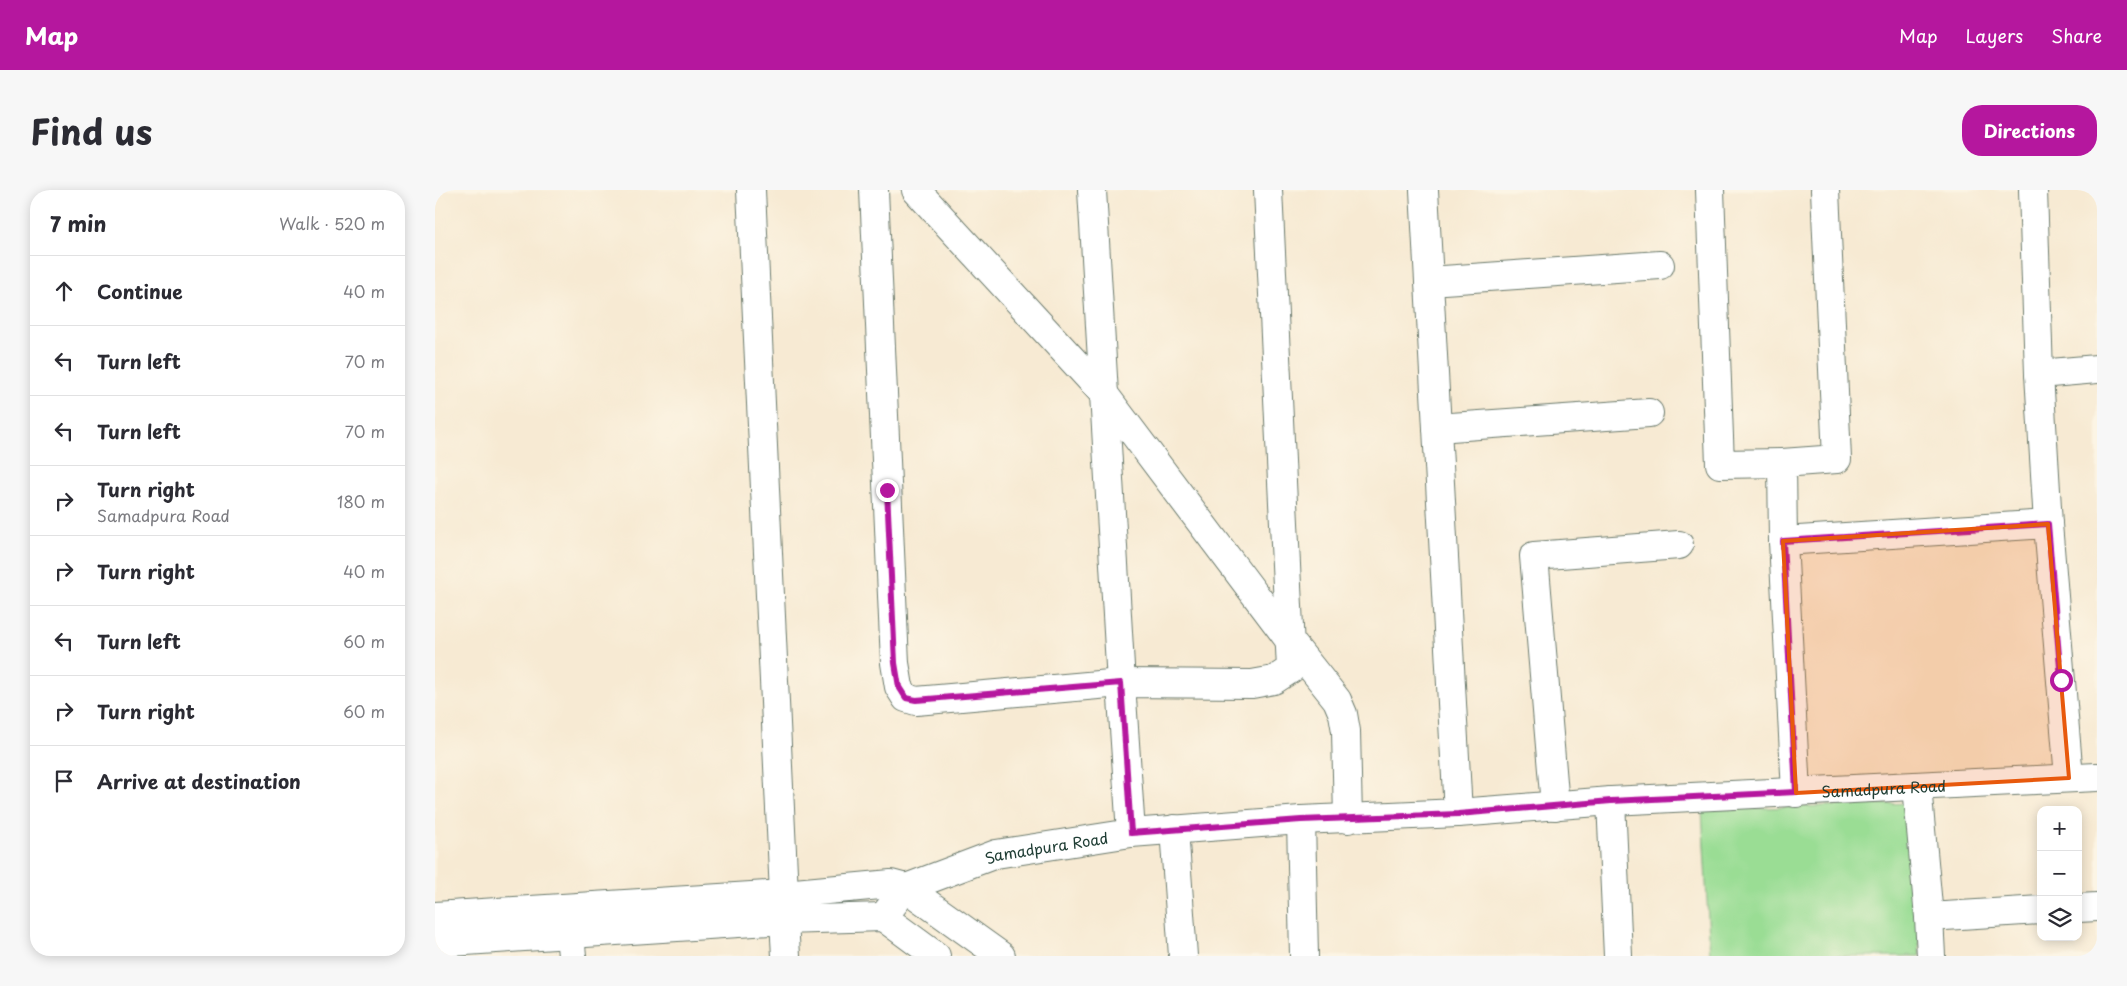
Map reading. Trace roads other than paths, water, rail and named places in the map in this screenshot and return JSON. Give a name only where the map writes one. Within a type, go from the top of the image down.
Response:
[{"type":"street","points":[[751,190],[786,956]]},
{"type":"street","points":[[874,190],[895,653],[899,687],[906,698],[916,700],[1121,683],[1252,684],[1274,680],[1291,669],[1268,190]]},
{"type":"street","points":[[916,190],[1104,394],[1290,641],[1337,700],[1343,714],[1346,731],[1348,819]]},
{"type":"street","points":[[1092,190],[1131,833]]},
{"type":"street","points":[[1424,190],[1458,814]]},
{"type":"street","points":[[1710,190],[1720,464],[1837,459],[1825,190]]},
{"type":"street","points":[[2033,190],[2039,374],[2048,524],[2069,778]]},
{"type":"street","points":[[1429,281],[1660,265]]},
{"type":"street","points":[[2039,374],[2097,369]]},
{"type":"street","points":[[1437,428],[1649,413]]},
{"type":"street","points":[[1782,462],[1783,541],[1796,792]]},
{"type":"street","points":[[1783,541],[2048,524]]},
{"type":"street","points":[[1555,806],[1534,556],[1679,545]]},
{"type":"street","name":"Samadpura Road","points":[[906,888],[996,854],[1131,833],[1301,820],[1458,814],[1611,801],[2097,777]]},
{"type":"street","points":[[1917,786],[1931,956]]},
{"type":"street","points":[[1611,801],[1618,956]]},
{"type":"street","points":[[1301,820],[1304,956]]},
{"type":"street","points":[[1174,829],[1183,956]]},
{"type":"street","points":[[435,943],[571,945],[784,907],[891,884],[906,888],[1001,956]]},
{"type":"street","points":[[883,917],[906,888]]},
{"type":"street","points":[[2082,908],[2097,906]]},
{"type":"street","points":[[435,916],[784,907],[883,917],[936,956]]},
{"type":"street","points":[[1929,917],[2037,910]]}]
